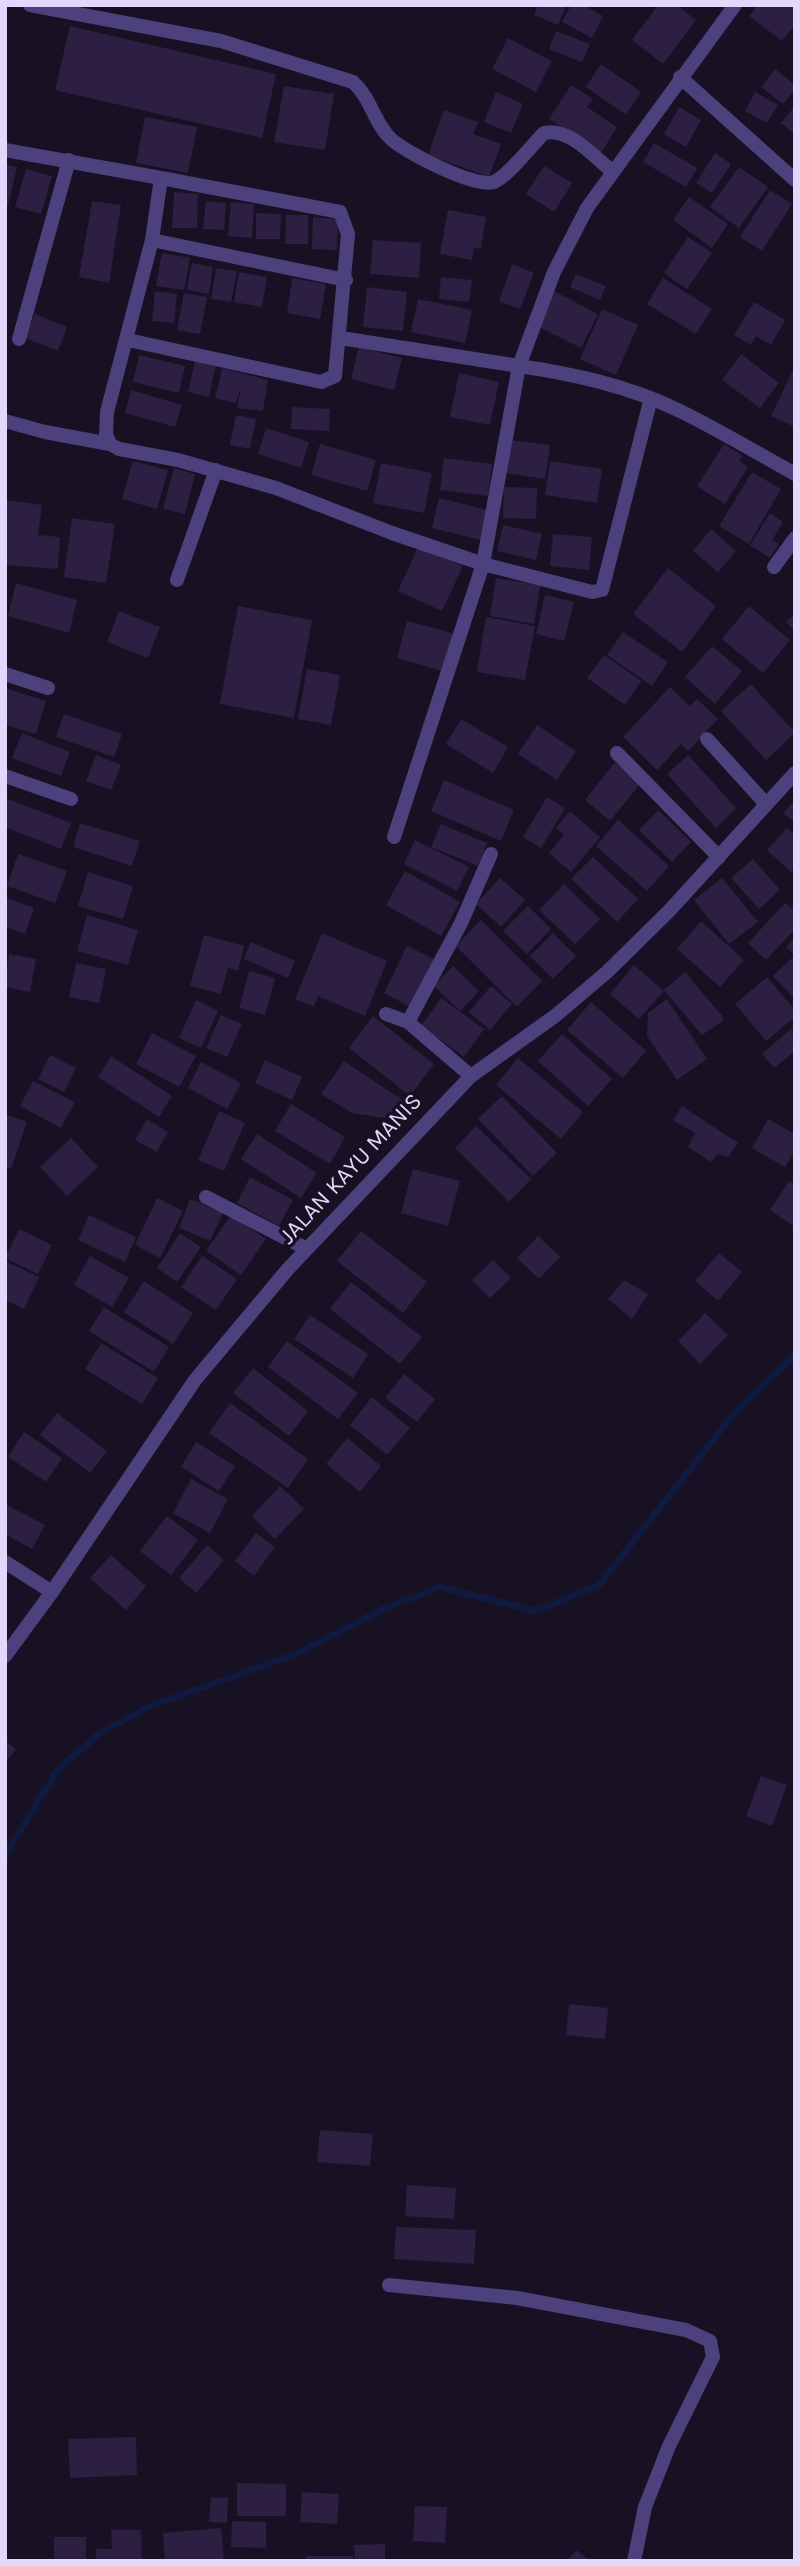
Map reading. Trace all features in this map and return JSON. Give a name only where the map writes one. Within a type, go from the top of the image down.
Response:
[{"type":"street","points":[[30,5],[221,41],[353,82],[362,90],[373,113],[391,139],[453,173],[483,182],[493,182],[544,133],[552,131],[564,134],[612,171]]},
{"type":"street","points":[[394,837],[483,564],[519,366],[569,239],[612,171],[735,5]]},
{"type":"street","points":[[680,77],[795,180]]},
{"type":"street","points":[[5,150],[340,212],[348,234],[346,280],[335,376],[326,382],[128,340]]},
{"type":"street","points":[[19,339],[69,160]]},
{"type":"street","points":[[110,443],[106,433],[107,412],[152,240],[161,178]]},
{"type":"street","points":[[152,240],[346,280]]},
{"type":"street","points":[[341,338],[601,382],[651,398],[680,411],[795,474]]},
{"type":"street","points":[[5,421],[45,432],[110,443],[119,449],[158,455],[216,470],[276,488],[392,534],[483,564],[592,592],[602,590],[651,398]]},
{"type":"street","points":[[177,580],[216,470]]},
{"type":"street","points":[[774,567],[795,538]]},
{"type":"street","points":[[5,674],[48,688]]},
{"type":"street","points":[[706,739],[766,804]]},
{"type":"street","points":[[617,753],[719,857]]},
{"type":"street","name":"JALAN KAYU MANIS","points":[[5,1656],[52,1592],[195,1380],[307,1249],[471,1076],[555,1016],[607,972],[719,857],[795,773]]},
{"type":"street","points":[[5,776],[71,800]]},
{"type":"street","points":[[408,1022],[461,923],[491,854]]},
{"type":"street","points":[[386,1014],[408,1022],[471,1076]]},
{"type":"street","points":[[206,1197],[307,1249]]},
{"type":"street","points":[[5,1562],[52,1592]]},
{"type":"street","points":[[389,2286],[517,2298],[686,2330],[710,2342],[713,2357],[669,2446],[645,2507],[634,2561]]},
{"type":"building","points":[[538,5],[566,5],[558,25],[534,15]]},
{"type":"building","points":[[571,5],[583,5],[603,16],[592,38],[562,22]]},
{"type":"building","points":[[658,5],[676,5],[696,20],[663,64],[632,40]]},
{"type":"building","points":[[758,5],[795,5],[795,24],[782,41],[749,16]]},
{"type":"building","points":[[70,26],[276,74],[262,138],[55,90]]},
{"type":"building","points":[[556,31],[590,44],[582,62],[549,49]]},
{"type":"building","points":[[508,38],[552,61],[536,92],[492,69]]},
{"type":"building","points":[[601,64],[641,92],[626,115],[586,87]]},
{"type":"building","points":[[775,69],[795,85],[795,90],[783,104],[761,87]]},
{"type":"building","points":[[571,85],[593,99],[587,107],[617,127],[601,153],[549,119]]},
{"type":"building","points":[[284,86],[334,94],[325,150],[274,142]]},
{"type":"building","points":[[496,92],[523,104],[511,133],[484,122]]},
{"type":"building","points":[[755,92],[778,105],[767,123],[745,111]]},
{"type":"building","points":[[795,106],[795,134],[781,123]]},
{"type":"building","points":[[679,107],[701,120],[686,147],[664,134]]},
{"type":"building","points":[[444,110],[478,122],[473,134],[501,144],[489,177],[428,155]]},
{"type":"building","points":[[145,117],[197,127],[188,173],[136,163]]},
{"type":"building","points":[[654,143],[697,168],[686,187],[643,162]]},
{"type":"building","points":[[715,153],[731,164],[712,193],[696,183]]},
{"type":"building","points":[[5,165],[17,167],[8,206],[5,205]]},
{"type":"building","points":[[544,166],[572,183],[554,212],[526,194]]},
{"type":"building","points":[[739,167],[768,187],[739,228],[710,207]]},
{"type":"building","points":[[26,169],[52,176],[41,214],[15,207]]},
{"type":"building","points":[[770,190],[792,204],[762,251],[740,237]]},
{"type":"building","points":[[174,192],[198,194],[197,228],[172,228]]},
{"type":"building","points":[[689,197],[728,224],[712,248],[673,220]]},
{"type":"building","points":[[92,201],[121,205],[109,283],[79,277]]},
{"type":"building","points":[[206,201],[226,203],[224,230],[203,229]]},
{"type":"building","points":[[231,202],[254,204],[252,238],[228,236]]},
{"type":"building","points":[[448,210],[486,217],[481,249],[474,248],[472,260],[440,254]]},
{"type":"building","points":[[256,213],[281,214],[280,239],[256,239]]},
{"type":"building","points":[[286,215],[308,215],[308,244],[285,244]]},
{"type":"building","points":[[313,217],[338,219],[337,250],[312,249]]},
{"type":"building","points":[[688,237],[712,253],[687,289],[664,273]]},
{"type":"building","points":[[373,240],[421,243],[419,278],[370,274]]},
{"type":"building","points":[[162,253],[190,258],[184,290],[156,286]]},
{"type":"building","points":[[192,263],[213,267],[209,294],[187,290]]},
{"type":"building","points":[[512,264],[534,273],[520,309],[499,301]]},
{"type":"building","points":[[216,268],[237,271],[231,302],[211,299]]},
{"type":"building","points":[[239,272],[267,277],[262,307],[234,302]]},
{"type":"building","points":[[576,274],[606,286],[600,300],[570,287]]},
{"type":"building","points":[[441,277],[472,280],[469,302],[439,299]]},
{"type":"building","points":[[292,278],[326,284],[320,319],[287,313]]},
{"type":"building","points":[[663,278],[712,309],[696,334],[647,304]]},
{"type":"building","points":[[367,287],[407,292],[403,331],[363,327]]},
{"type":"building","points":[[155,291],[177,294],[174,323],[152,321]]},
{"type":"building","points":[[554,291],[598,314],[581,348],[537,326]]},
{"type":"building","points":[[184,293],[207,297],[200,334],[177,330]]},
{"type":"building","points":[[418,299],[472,310],[465,343],[411,332]]},
{"type":"building","points":[[754,302],[785,320],[771,345],[756,336],[751,345],[734,335]]},
{"type":"building","points":[[602,309],[638,325],[616,375],[580,359]]},
{"type":"building","points":[[35,314],[67,327],[58,351],[25,338]]},
{"type":"building","points":[[359,347],[402,358],[394,390],[351,379]]},
{"type":"building","points":[[741,354],[779,383],[760,408],[722,380]]},
{"type":"building","points":[[139,355],[185,366],[179,393],[133,382]]},
{"type":"building","points":[[195,361],[216,366],[209,397],[188,392]]},
{"type":"building","points":[[795,366],[795,427],[771,416]]},
{"type":"building","points":[[222,368],[268,380],[263,411],[237,408],[241,386],[236,403],[215,398]]},
{"type":"building","points":[[459,373],[499,382],[490,425],[450,417]]},
{"type":"building","points":[[131,390],[182,405],[175,427],[125,413]]},
{"type":"building","points":[[292,407],[330,409],[329,431],[291,429]]},
{"type":"building","points":[[236,415],[256,419],[250,449],[230,445]]},
{"type":"building","points":[[266,428],[309,442],[301,468],[258,454]]},
{"type":"building","points":[[511,440],[550,445],[545,479],[506,473]]},
{"type":"building","points":[[320,444],[376,460],[367,491],[311,475]]},
{"type":"building","points":[[724,444],[743,456],[739,461],[748,467],[725,504],[697,486]]},
{"type":"building","points":[[444,458],[492,464],[488,496],[440,490]]},
{"type":"building","points":[[133,461],[168,470],[157,509],[122,499]]},
{"type":"building","points":[[550,461],[602,469],[597,503],[545,495]]},
{"type":"building","points":[[381,463],[432,473],[424,513],[373,503]]},
{"type":"building","points":[[174,468],[195,474],[185,514],[163,509]]},
{"type":"building","points":[[752,472],[781,489],[749,544],[719,526]]},
{"type":"building","points":[[504,487],[537,488],[536,519],[503,518]]},
{"type":"building","points":[[439,498],[488,510],[481,540],[432,528]]},
{"type":"building","points":[[5,500],[42,505],[38,535],[60,537],[58,569],[5,565]]},
{"type":"building","points":[[770,513],[783,522],[772,540],[779,544],[770,558],[750,545]]},
{"type":"building","points":[[72,518],[115,524],[106,583],[64,577]]},
{"type":"building","points":[[503,525],[542,534],[536,560],[497,551]]},
{"type":"building","points":[[711,529],[736,551],[718,572],[693,551]]},
{"type":"building","points":[[553,534],[592,537],[589,570],[550,566]]},
{"type":"building","points":[[419,545],[463,566],[442,611],[398,591]]},
{"type":"building","points":[[668,568],[716,606],[682,652],[633,614]]},
{"type":"building","points":[[496,578],[540,585],[534,624],[490,616]]},
{"type":"building","points":[[16,583],[77,600],[69,633],[8,616]]},
{"type":"building","points":[[545,595],[574,602],[564,641],[536,634]]},
{"type":"building","points":[[238,606],[312,620],[294,718],[220,704]]},
{"type":"building","points":[[749,606],[790,640],[763,673],[722,639]]},
{"type":"building","points":[[119,611],[160,627],[148,658],[107,642]]},
{"type":"building","points":[[795,614],[795,631],[786,622]]},
{"type":"building","points":[[486,617],[535,626],[525,680],[477,672]]},
{"type":"building","points":[[407,621],[456,634],[446,672],[397,658]]},
{"type":"building","points":[[623,632],[668,662],[652,686],[607,655]]},
{"type":"building","points":[[712,646],[742,671],[715,704],[685,677]]},
{"type":"building","points":[[604,655],[641,681],[625,705],[587,678]]},
{"type":"building","points":[[307,669],[340,675],[331,725],[298,719]]},
{"type":"building","points":[[751,684],[795,733],[766,760],[721,711]]},
{"type":"building","points":[[670,687],[690,706],[697,699],[718,719],[688,751],[681,744],[657,770],[623,737]]},
{"type":"building","points":[[5,688],[46,701],[36,734],[5,725]]},
{"type":"building","points":[[64,714],[122,734],[114,757],[56,737]]},
{"type":"building","points":[[461,719],[508,747],[493,773],[446,744]]},
{"type":"building","points":[[537,725],[576,751],[557,780],[518,754]]},
{"type":"building","points":[[22,733],[70,752],[61,776],[12,758]]},
{"type":"building","points":[[96,755],[121,765],[111,790],[86,781]]},
{"type":"building","points":[[688,755],[736,808],[716,828],[667,774]]},
{"type":"building","points":[[615,762],[641,783],[610,821],[585,800]]},
{"type":"building","points":[[444,780],[514,810],[501,841],[431,811]]},
{"type":"building","points":[[547,797],[565,808],[541,848],[523,837]]},
{"type":"building","points":[[5,798],[71,823],[61,849],[5,827]]},
{"type":"building","points":[[795,800],[795,822],[783,813]]},
{"type":"building","points":[[658,810],[691,842],[672,862],[639,830]]},
{"type":"building","points":[[570,811],[600,837],[571,872],[549,853],[564,835],[556,828]]},
{"type":"building","points":[[618,820],[669,866],[647,891],[596,846]]},
{"type":"building","points":[[80,823],[140,841],[132,866],[73,847]]},
{"type":"building","points":[[441,824],[487,843],[478,866],[431,847]]},
{"type":"building","points":[[787,828],[795,835],[795,867],[791,872],[767,850]]},
{"type":"building","points":[[415,840],[469,867],[457,891],[404,864]]},
{"type":"building","points":[[18,854],[67,871],[55,903],[7,886]]},
{"type":"building","points":[[593,857],[638,899],[617,922],[571,879]]},
{"type":"building","points":[[753,859],[780,890],[759,909],[731,878]]},
{"type":"building","points":[[405,871],[460,902],[441,936],[386,905]]},
{"type":"building","points":[[88,872],[133,886],[123,919],[78,906]]},
{"type":"building","points":[[500,878],[525,900],[501,927],[476,904]]},
{"type":"building","points":[[722,878],[758,922],[729,944],[694,900]]},
{"type":"building","points":[[564,884],[600,919],[575,944],[539,910]]},
{"type":"building","points":[[5,897],[34,908],[25,934],[5,927]]},
{"type":"building","points":[[785,903],[795,912],[795,929],[766,960],[748,943]]},
{"type":"building","points":[[528,906],[551,929],[527,954],[503,931]]},
{"type":"building","points":[[87,915],[138,930],[128,965],[77,951]]},
{"type":"building","points":[[481,920],[542,981],[517,1007],[456,946]]},
{"type":"building","points":[[701,921],[744,960],[720,987],[677,949]]},
{"type":"building","points":[[322,933],[387,961],[365,1016],[318,996],[314,1007],[295,999]]},
{"type":"building","points":[[553,933],[576,956],[553,979],[530,956]]},
{"type":"building","points":[[204,935],[244,946],[238,971],[228,968],[221,994],[190,986]]},
{"type":"building","points":[[795,938],[795,955],[786,947]]},
{"type":"building","points":[[251,942],[295,961],[288,978],[244,959]]},
{"type":"building","points":[[407,946],[438,961],[414,1009],[384,993]]},
{"type":"building","points":[[9,954],[36,959],[30,992],[5,987]]},
{"type":"building","points":[[792,958],[795,961],[795,999],[773,976]]},
{"type":"building","points":[[76,963],[106,969],[99,1003],[69,997]]},
{"type":"building","points":[[634,965],[664,991],[639,1019],[610,994]]},
{"type":"building","points":[[453,966],[479,991],[460,1011],[434,986]]},
{"type":"building","points":[[249,971],[275,978],[265,1015],[239,1008]]},
{"type":"building","points":[[685,972],[723,1017],[723,1021],[702,1035],[664,990]]},
{"type":"building","points":[[767,977],[795,1010],[795,1017],[766,1041],[735,1004]]},
{"type":"building","points":[[491,986],[512,1004],[490,1030],[469,1012]]},
{"type":"building","points":[[441,998],[484,1029],[464,1057],[421,1026]]},
{"type":"building","points":[[667,999],[707,1059],[677,1080],[647,1036],[648,1013]]},
{"type":"building","points":[[196,1000],[218,1011],[201,1048],[179,1038]]},
{"type":"building","points":[[591,1002],[646,1051],[623,1078],[567,1030]]},
{"type":"building","points":[[221,1015],[242,1024],[227,1057],[206,1048]]},
{"type":"building","points":[[373,1016],[434,1064],[410,1096],[349,1048]]},
{"type":"building","points":[[792,1028],[795,1051],[774,1068],[762,1054]]},
{"type":"building","points":[[152,1033],[196,1056],[179,1087],[136,1064]]},
{"type":"building","points":[[562,1034],[612,1079],[588,1106],[538,1061]]},
{"type":"building","points":[[50,1055],[76,1068],[64,1092],[38,1079]]},
{"type":"building","points":[[111,1056],[172,1096],[159,1117],[98,1077]]},
{"type":"building","points":[[518,1058],[583,1112],[561,1139],[496,1085]]},
{"type":"building","points":[[265,1060],[302,1077],[292,1100],[255,1083]]},
{"type":"building","points":[[344,1061],[404,1101],[384,1118],[352,1113],[321,1094]]},
{"type":"building","points":[[201,1062],[241,1083],[227,1109],[188,1088]]},
{"type":"building","points":[[33,1081],[75,1102],[61,1128],[20,1106]]},
{"type":"building","points":[[502,1096],[557,1153],[533,1176],[478,1119]]},
{"type":"building","points":[[291,1104],[345,1137],[330,1164],[275,1131]]},
{"type":"building","points":[[682,1106],[738,1143],[728,1157],[718,1154],[711,1162],[688,1147],[695,1133],[673,1120]]},
{"type":"building","points":[[219,1111],[245,1123],[224,1171],[198,1160]]},
{"type":"building","points":[[5,1114],[27,1122],[11,1169],[5,1167]]},
{"type":"building","points":[[147,1119],[168,1132],[157,1152],[135,1140]]},
{"type":"building","points":[[768,1119],[795,1134],[795,1150],[785,1167],[752,1148]]},
{"type":"building","points":[[476,1126],[531,1179],[509,1202],[455,1148]]},
{"type":"building","points":[[257,1134],[317,1173],[301,1198],[241,1159]]},
{"type":"building","points":[[71,1138],[98,1167],[67,1196],[40,1167]]},
{"type":"building","points":[[413,1169],[460,1181],[448,1226],[401,1213]]},
{"type":"building","points":[[250,1177],[293,1200],[279,1226],[237,1203]]},
{"type":"building","points":[[789,1181],[795,1185],[795,1227],[770,1210]]},
{"type":"building","points":[[157,1198],[183,1211],[160,1258],[135,1245]]},
{"type":"building","points":[[190,1199],[223,1213],[210,1241],[179,1228]]},
{"type":"building","points":[[89,1215],[136,1237],[125,1262],[78,1240]]},
{"type":"building","points":[[231,1215],[266,1239],[241,1275],[206,1251]]},
{"type":"building","points":[[19,1229],[52,1245],[38,1274],[5,1258]]},
{"type":"building","points":[[361,1231],[427,1282],[403,1313],[337,1261]]},
{"type":"building","points":[[180,1233],[201,1247],[177,1282],[157,1268]]},
{"type":"building","points":[[538,1236],[560,1257],[539,1279],[517,1258]]},
{"type":"building","points":[[719,1253],[742,1272],[718,1301],[695,1281]]},
{"type":"building","points":[[90,1256],[129,1278],[112,1307],[74,1285]]},
{"type":"building","points":[[202,1256],[237,1279],[216,1310],[181,1287]]},
{"type":"building","points":[[493,1260],[511,1278],[490,1298],[472,1280]]},
{"type":"building","points":[[5,1261],[39,1277],[24,1309],[5,1300]]},
{"type":"building","points":[[624,1280],[648,1294],[632,1319],[608,1299]]},
{"type":"building","points":[[144,1281],[193,1313],[173,1344],[124,1312]]},
{"type":"building","points":[[351,1282],[422,1337],[400,1364],[330,1309]]},
{"type":"building","points":[[104,1307],[169,1347],[154,1372],[89,1331]]},
{"type":"building","points":[[705,1313],[728,1335],[700,1364],[678,1341]]},
{"type":"building","points":[[310,1315],[368,1354],[353,1378],[294,1339]]},
{"type":"building","points":[[287,1341],[358,1393],[338,1419],[268,1367]]},
{"type":"building","points":[[101,1343],[158,1378],[142,1404],[85,1369]]},
{"type":"building","points":[[253,1368],[308,1411],[289,1436],[233,1393]]},
{"type":"building","points":[[404,1374],[435,1399],[417,1422],[385,1398]]},
{"type":"building","points":[[372,1397],[410,1428],[387,1455],[350,1425]]},
{"type":"building","points":[[230,1403],[308,1459],[288,1488],[209,1433]]},
{"type":"building","points":[[57,1413],[107,1451],[90,1473],[40,1435]]},
{"type":"building","points":[[24,1432],[62,1458],[46,1482],[8,1457]]},
{"type":"building","points":[[347,1438],[381,1466],[360,1492],[326,1464]]},
{"type":"building","points":[[196,1442],[235,1466],[219,1491],[181,1467]]},
{"type":"building","points":[[191,1479],[228,1499],[210,1533],[173,1513]]},
{"type":"building","points":[[280,1486],[304,1509],[275,1539],[252,1516]]},
{"type":"building","points":[[5,1504],[45,1525],[32,1549],[5,1534]]},
{"type":"building","points":[[167,1516],[198,1540],[171,1575],[140,1551]]},
{"type":"building","points":[[256,1533],[275,1547],[254,1576],[235,1561]]},
{"type":"building","points":[[207,1545],[224,1560],[196,1593],[179,1578]]},
{"type":"building","points":[[111,1555],[146,1586],[126,1610],[90,1578]]},
{"type":"building","points":[[5,1740],[16,1750],[5,1762]]},
{"type":"building","points":[[761,1776],[787,1785],[772,1826],[746,1816]]},
{"type":"building","points":[[569,2004],[608,2008],[605,2039],[566,2035]]},
{"type":"building","points":[[320,2130],[373,2134],[370,2166],[317,2162]]},
{"type":"building","points":[[407,2185],[456,2188],[454,2219],[405,2216]]},
{"type":"building","points":[[396,2227],[476,2230],[474,2264],[394,2259]]},
{"type":"building","points":[[136,2437],[137,2475],[70,2478],[68,2439]]},
{"type":"building","points":[[237,2483],[286,2484],[286,2516],[237,2516]]},
{"type":"building","points":[[302,2492],[339,2494],[337,2524],[300,2522]]},
{"type":"building","points":[[211,2497],[228,2498],[227,2523],[209,2522]]},
{"type":"building","points":[[415,2506],[447,2507],[445,2543],[413,2541]]},
{"type":"building","points":[[232,2521],[266,2522],[266,2548],[231,2547]]},
{"type":"building","points":[[221,2528],[224,2561],[165,2561],[163,2533]]},
{"type":"building","points":[[111,2530],[141,2530],[142,2561],[96,2561],[96,2549],[112,2549]]},
{"type":"building","points":[[54,2537],[86,2537],[86,2561],[54,2561]]},
{"type":"building","points":[[385,2544],[385,2561],[355,2561],[354,2545]]},
{"type":"building","points":[[576,2550],[590,2561],[567,2561]]},
{"type":"building","points":[[306,2556],[353,2556],[353,2561],[306,2561]]},
{"type":"waterway","points":[[5,1856],[58,1769],[99,1734],[148,1707],[293,1655],[383,1609],[440,1587],[536,1611],[599,1585],[735,1412],[795,1355]]}]
